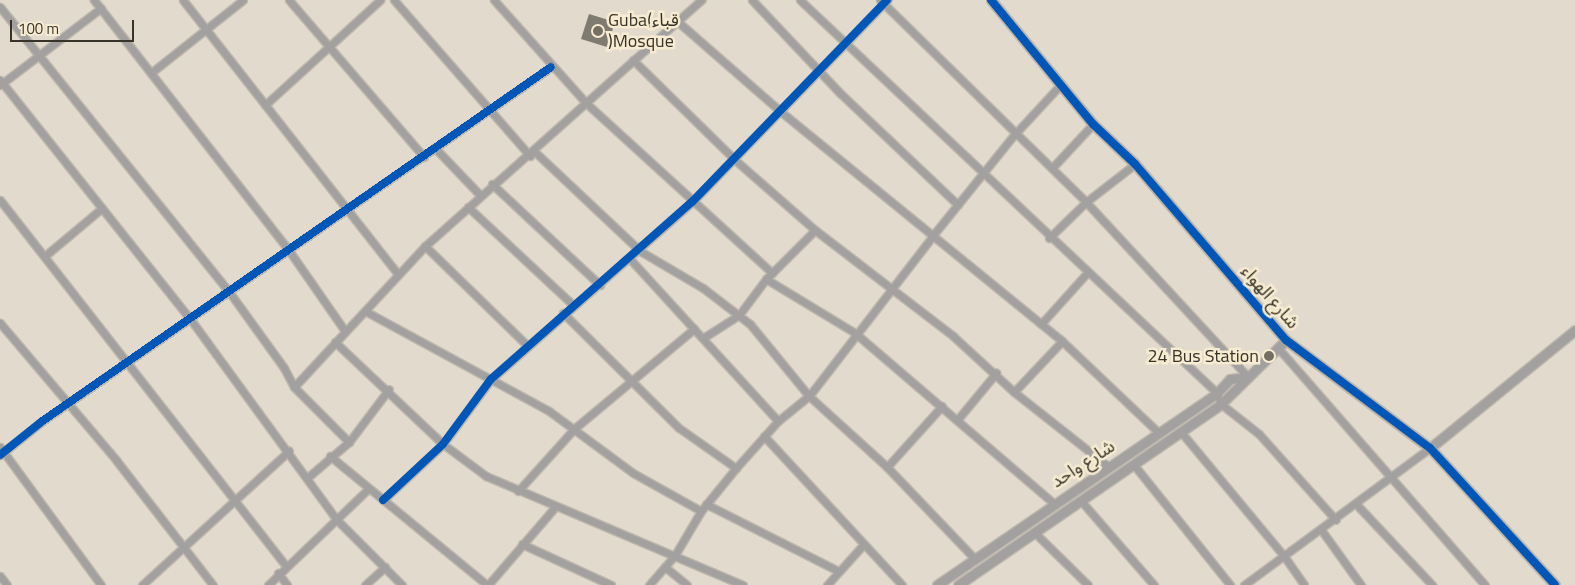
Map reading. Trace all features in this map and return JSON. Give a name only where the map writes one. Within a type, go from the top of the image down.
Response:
[{"type":"street","points":[[94,0],[152,72],[290,252],[345,331]]},
{"type":"street","points":[[183,0],[347,212],[398,274]]},
{"type":"street","points":[[152,72],[243,0]]},
{"type":"street","points":[[289,0],[424,157]]},
{"type":"street","points":[[265,105],[380,0]]},
{"type":"street","points":[[394,0],[532,154],[640,251],[703,288],[739,315],[809,396],[887,467],[973,557]]},
{"type":"street","points":[[494,0],[550,67],[586,104],[772,273]]},
{"type":"street","points":[[294,387],[425,246],[492,184],[532,154],[701,0]]},
{"type":"street","points":[[752,0],[818,71],[958,204]]},
{"type":"street","points":[[800,0],[1049,238],[1217,393],[1221,404],[1259,434],[1336,520]]},
{"type":"street","name":"شارع الهواء","points":[[991,0],[1093,124],[1135,164],[1286,340],[1430,448],[1555,585]]},
{"type":"street","points":[[382,500],[443,444],[491,379],[563,313],[640,251],[692,202],[847,43],[883,1],[1014,135],[1052,168],[1086,202],[1248,377]]},
{"type":"street","points":[[0,7],[230,293],[284,368],[294,387],[349,442]]},
{"type":"street","points":[[101,8],[40,56],[1,83],[191,320],[336,519],[402,585]]},
{"type":"street","points":[[677,21],[780,111],[934,234],[1062,341],[1159,433]]},
{"type":"street","points":[[633,60],[735,160],[815,230],[893,288],[996,373],[1014,392],[1110,467]]},
{"type":"street","points":[[102,585],[1,451],[129,361],[290,252],[550,67]]},
{"type":"street","points":[[649,585],[675,555],[706,504],[778,421],[809,396],[855,334],[958,204],[1014,135],[1062,84]]},
{"type":"street","points":[[1052,168],[1093,124]]},
{"type":"street","points":[[436,149],[480,195]]},
{"type":"street","points":[[1049,238],[1086,202],[1135,164]]},
{"type":"street","points":[[492,184],[600,285]]},
{"type":"street","points":[[0,200],[46,255],[129,361],[286,566]]},
{"type":"street","points":[[468,207],[573,305]]},
{"type":"street","points":[[46,255],[102,208]]},
{"type":"street","points":[[703,338],[739,315],[766,279],[815,230]]},
{"type":"street","points":[[425,246],[528,346]]},
{"type":"street","points":[[630,259],[778,421]]},
{"type":"street","points":[[1041,324],[1087,273]]},
{"type":"street","points":[[766,279],[855,334],[958,419],[1053,503]]},
{"type":"street","points":[[365,311],[491,379],[575,428],[633,473],[701,511]]},
{"type":"street","points":[[563,313],[679,428],[736,468]]},
{"type":"street","points":[[0,323],[186,546],[213,585]]},
{"type":"street","points":[[518,491],[575,428],[694,329]]},
{"type":"street","points":[[1244,585],[1322,531],[1392,478],[1575,330]]},
{"type":"street","name":"شارع واحد","points":[[958,585],[1082,502],[1221,404],[1279,349],[1286,340]]},
{"type":"street","points":[[1014,392],[1062,341]]},
{"type":"street","points":[[335,342],[390,390],[443,444],[486,476],[743,585]]},
{"type":"street","points":[[1279,349],[1485,585]]},
{"type":"street","points":[[958,419],[996,373]]},
{"type":"street","name":"شارع واحد","points":[[938,585],[973,557],[1110,467],[1217,393],[1230,380],[1248,377]]},
{"type":"street","points":[[307,478],[330,456],[349,442],[390,390]]},
{"type":"street","points":[[887,467],[942,406]]},
{"type":"street","points":[[1181,432],[1284,556],[1304,585]]},
{"type":"street","points":[[764,436],[902,585]]},
{"type":"street","points":[[142,585],[237,500],[288,451]]},
{"type":"street","points":[[330,456],[487,585],[556,506]]},
{"type":"street","points":[[1134,465],[1230,585]]},
{"type":"street","points":[[268,585],[278,573],[368,489]]},
{"type":"street","points":[[1082,502],[1154,585]]},
{"type":"street","points":[[706,504],[838,571]]},
{"type":"street","points":[[1358,504],[1432,585]]},
{"type":"street","points":[[1322,531],[1361,585]]},
{"type":"street","points":[[1036,533],[1088,585]]},
{"type":"street","points":[[522,544],[611,585]]},
{"type":"street","points":[[827,585],[863,545]]},
{"type":"street","points":[[365,585],[385,566]]},
{"type":"street","points":[[665,567],[687,585]]},
{"type":"street","points":[[278,573],[287,585]]},
{"type":"street","points":[[0,576],[7,585]]},
{"type":"building","name":"Guba(قباء )Mosque","points":[[589,14],[615,22],[607,47],[581,39]]},
{"type":"cycle path","points":[[383,500],[443,444],[491,379],[692,202],[887,0]]},
{"type":"cycle path","points":[[991,0],[1093,124],[1135,164],[1286,340],[1430,448],[1555,585]]},
{"type":"cycle path","points":[[0,455],[41,422],[551,67]]},
{"type":"place","name":"Guba(قباء )Mosque","points":[[598,31]]},
{"type":"place","name":"24 Bus Station","points":[[1269,356]]}]
